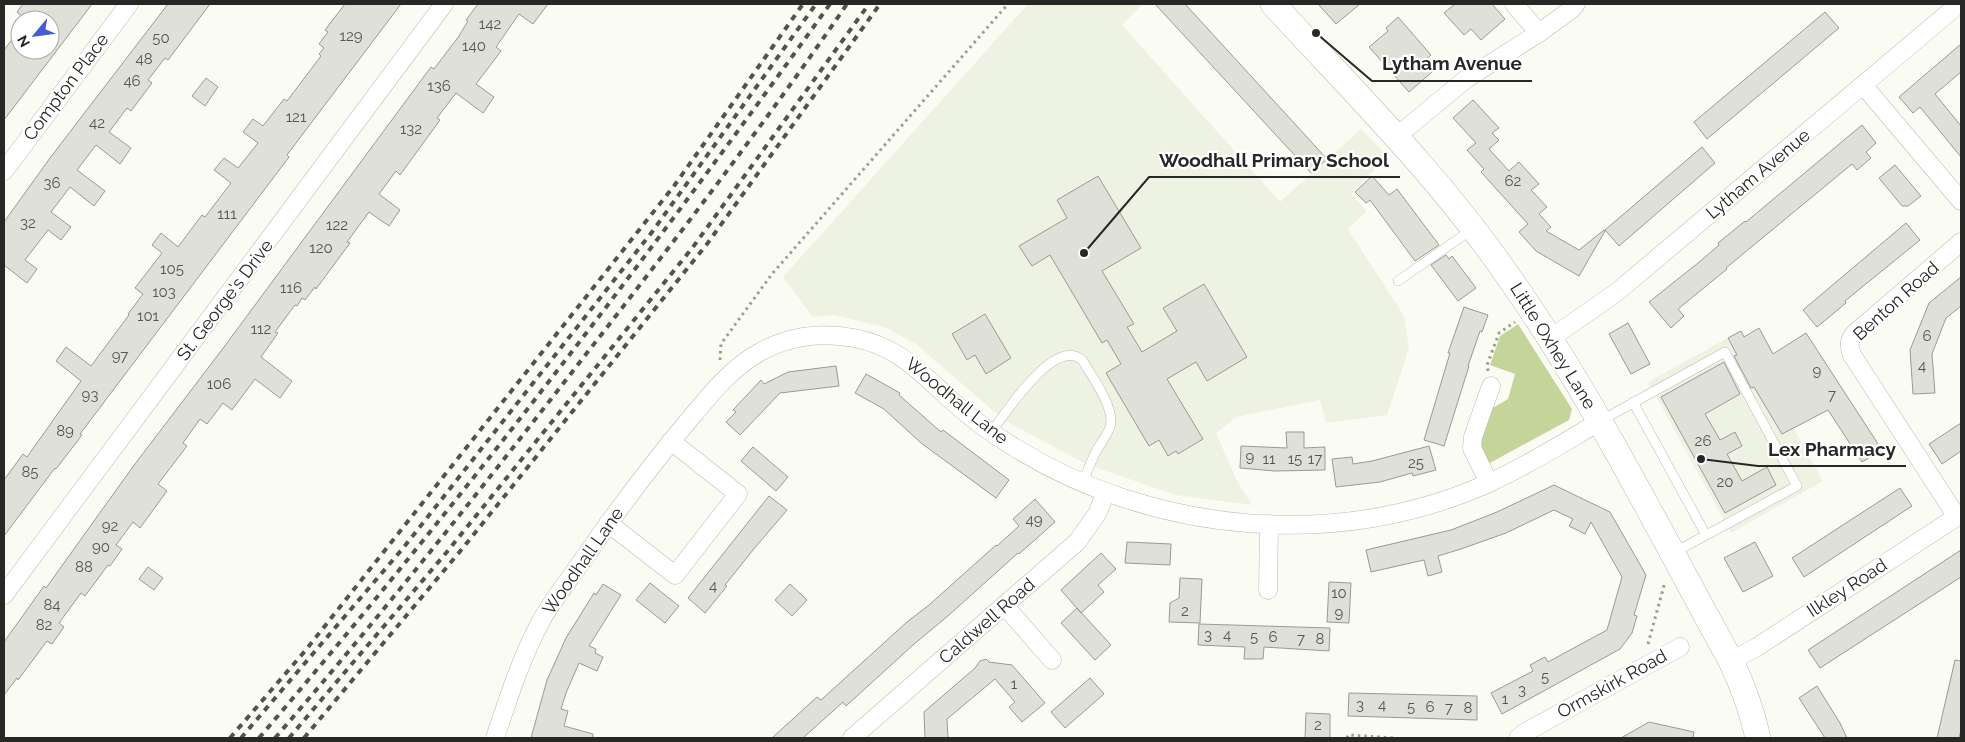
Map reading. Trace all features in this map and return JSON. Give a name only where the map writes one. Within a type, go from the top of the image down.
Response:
[{"type":"main road","name":"Little Oxhey Lane","points":[[1272,4],[1435,181],[1474,228],[1551,338],[1731,661],[1750,707],[1758,738]]},
{"type":"street","name":"Compton Place","points":[[4,171],[129,4]]},
{"type":"street","name":"St. George's Drive","points":[[4,596],[444,4]]},
{"type":"street","points":[[1514,4],[1540,33]]},
{"type":"street","points":[[1396,137],[1466,79],[1540,33],[1576,4]]},
{"type":"street","name":"Lytham Avenue","points":[[1551,338],[1616,292],[1959,4]]},
{"type":"street","points":[[1863,84],[1961,201]]},
{"type":"street","name":"Benton Road","points":[[1959,515],[1852,355],[1849,347],[1855,333],[1961,242]]},
{"type":"street","name":"Woodhall Lane","points":[[495,738],[511,689],[541,621],[608,523],[671,441],[734,369],[760,351],[798,337],[833,334],[875,343],[898,354],[916,366],[951,400],[991,432],[1035,460],[1106,492],[1175,513],[1215,520],[1269,524],[1325,524],[1374,517],[1446,499],[1489,483],[1599,422]]},
{"type":"street","points":[[1489,483],[1472,448],[1473,437],[1491,386]]},
{"type":"street","points":[[608,523],[675,574],[738,494],[671,441]]},
{"type":"street","name":"Caldwell Road","points":[[852,738],[1077,542],[1097,514],[1106,492]]},
{"type":"street","name":"Ilkley Road","points":[[1731,661],[1959,515]]},
{"type":"street","points":[[1268,590],[1269,524]]},
{"type":"street","points":[[1004,605],[1052,660]]},
{"type":"street","name":"Ormskirk Road","points":[[1518,738],[1680,646]]},
{"type":"lane","points":[[1398,281],[1474,228]]},
{"type":"lane","points":[[1599,422],[1725,352],[1797,486],[1706,535],[1677,564]]},
{"type":"lane","points":[[991,432],[1044,366],[1065,354],[1078,356],[1083,361],[1105,400],[1110,410],[1111,418],[1110,428],[1092,458],[1083,483]]},
{"type":"lane","points":[[1633,402],[1706,535]]},
{"type":"path","points":[[717,387],[721,344],[772,274],[1008,4]]},
{"type":"path","points":[[1491,386],[1487,365],[1499,333],[1520,318]]},
{"type":"path","points":[[1650,663],[1646,654],[1664,583],[1677,564]]},
{"type":"path","points":[[1347,738],[1348,735],[1395,738]]},
{"type":"shaded area","points":[[1028,4],[1143,4],[1122,25],[1280,202],[1361,129],[1388,156],[1351,194],[1367,211],[1348,229],[1404,316],[1409,348],[1387,415],[1326,423],[1320,400],[1236,417],[1216,433],[1236,479],[1252,505],[1176,495],[1088,465],[1004,420],[916,344],[884,327],[834,315],[813,317],[783,277]]},
{"type":"shaded area","points":[[1740,331],[1823,481],[1731,533],[1648,382]]},
{"type":"green space","points":[[1518,324],[1572,409],[1569,420],[1488,464],[1479,450],[1489,410],[1508,399],[1515,374],[1490,365],[1500,336]]},
{"type":"building","points":[[23,4],[92,4],[60,46],[60,10],[18,10]]},
{"type":"building","points":[[168,4],[210,4],[168,60],[165,58],[148,80],[152,83],[131,111],[127,108],[109,132],[131,148],[120,164],[96,145],[77,170],[105,191],[94,206],[70,187],[51,212],[71,227],[61,240],[48,230],[25,260],[37,269],[27,283],[4,265],[4,222],[50,158]]},
{"type":"building","points":[[345,4],[401,4],[287,155],[289,157],[80,434],[82,435],[4,536],[4,480],[23,454],[27,457],[81,381],[56,361],[66,347],[91,366],[143,294],[135,288],[162,253],[152,245],[161,233],[178,247],[202,215],[205,217],[231,183],[214,170],[224,158],[238,168],[258,143],[243,132],[253,119],[263,126],[284,99],[287,101],[321,56],[319,54],[324,48],[319,44],[328,32],[325,30]]},
{"type":"building","points":[[478,4],[548,4],[533,24],[519,14],[496,47],[501,51],[476,84],[494,97],[483,113],[456,93],[437,118],[440,120],[400,175],[396,171],[379,194],[400,210],[389,226],[369,212],[347,242],[350,243],[316,289],[315,287],[305,300],[302,298],[297,306],[295,305],[275,332],[278,333],[261,357],[292,381],[280,398],[255,379],[232,410],[223,403],[207,424],[200,419],[183,443],[187,446],[158,484],[167,491],[140,528],[133,522],[116,545],[122,549],[110,566],[108,565],[85,596],[81,593],[59,623],[64,627],[52,644],[47,641],[18,680],[17,678],[4,695],[4,642],[44,586],[46,588],[132,468],[431,67],[434,69],[459,36],[468,21],[466,20]]},
{"type":"building","points":[[1155,4],[1185,4],[1327,159],[1311,173]]},
{"type":"building","points":[[1318,4],[1360,4],[1336,24]]},
{"type":"building","points":[[1455,4],[1492,4],[1505,19],[1481,40],[1471,29],[1464,35],[1444,13]]},
{"type":"building","points":[[1825,12],[1839,28],[1707,139],[1694,122]]},
{"type":"building","points":[[1398,17],[1431,55],[1424,61],[1432,72],[1409,92],[1369,47],[1388,31],[1386,28]]},
{"type":"building","points":[[10,42],[10,60],[50,60],[4,120],[4,50]]},
{"type":"building","points":[[1961,44],[1961,72],[1935,94],[1961,126],[1961,157],[1920,107],[1913,113],[1899,97]]},
{"type":"building","points":[[206,78],[218,87],[205,106],[192,96]]},
{"type":"building","points":[[1473,100],[1499,128],[1492,133],[1499,140],[1489,149],[1509,171],[1519,162],[1539,184],[1531,190],[1547,207],[1539,214],[1551,227],[1546,231],[1579,250],[1605,231],[1579,276],[1536,251],[1519,232],[1528,224],[1481,172],[1484,169],[1467,150],[1476,143],[1453,118]]},
{"type":"building","points":[[1862,125],[1876,143],[1866,152],[1871,158],[1857,170],[1852,164],[1726,268],[1678,309],[1684,316],[1671,328],[1649,302]]},
{"type":"building","points":[[1702,147],[1715,163],[1619,246],[1605,230]]},
{"type":"building","points":[[1895,165],[1921,196],[1908,206],[1902,206],[1879,178]]},
{"type":"building","points":[[1098,176],[1141,248],[1102,271],[1134,324],[1127,327],[1142,352],[1177,331],[1163,308],[1204,284],[1247,357],[1207,381],[1196,362],[1167,379],[1203,439],[1178,454],[1176,451],[1168,456],[1159,440],[1149,446],[1106,373],[1121,364],[1107,340],[1102,343],[1050,255],[1032,266],[1019,246],[1067,218],[1057,200]]},
{"type":"building","points":[[1372,176],[1389,195],[1397,189],[1439,245],[1415,261],[1370,200],[1366,203],[1355,192]]},
{"type":"building","points":[[1906,223],[1920,240],[1845,301],[1846,303],[1817,327],[1803,310]]},
{"type":"building","points":[[1446,255],[1449,259],[1452,256],[1476,288],[1458,301],[1431,265]]},
{"type":"building","points":[[1961,277],[1961,306],[1946,318],[1932,354],[1935,393],[1913,394],[1910,350],[1929,303]]},
{"type":"building","points":[[1464,307],[1488,315],[1482,332],[1480,331],[1468,366],[1444,446],[1424,440],[1450,353],[1448,353]]},
{"type":"building","points":[[985,314],[1011,358],[986,374],[975,355],[967,360],[952,334]]},
{"type":"building","points":[[1628,323],[1650,364],[1631,374],[1609,334]]},
{"type":"building","points":[[1759,328],[1773,354],[1806,333],[1882,450],[1862,462],[1828,410],[1782,434],[1754,387],[1751,388],[1734,356],[1737,355],[1728,338],[1741,331],[1744,337]]},
{"type":"building","points":[[1724,362],[1740,394],[1705,414],[1720,440],[1735,432],[1742,446],[1727,454],[1742,481],[1767,467],[1776,485],[1725,513],[1661,397]]},
{"type":"building","points":[[836,366],[839,386],[780,393],[740,435],[726,422],[736,412],[733,410],[761,380],[764,384],[788,372]]},
{"type":"building","points":[[866,374],[900,393],[899,395],[941,432],[943,430],[1009,480],[996,498],[921,443],[884,409],[855,393]]},
{"type":"building","points":[[1961,423],[1961,451],[1942,464],[1929,444]]},
{"type":"building","points":[[1286,432],[1304,432],[1304,448],[1325,447],[1325,470],[1275,471],[1240,468],[1241,446],[1287,448]]},
{"type":"building","points":[[1429,446],[1436,470],[1413,476],[1412,473],[1380,482],[1336,487],[1332,459],[1352,457],[1353,464]]},
{"type":"building","points":[[753,447],[788,477],[776,491],[741,461]]},
{"type":"building","points":[[1554,485],[1610,512],[1646,575],[1634,615],[1637,616],[1632,633],[1620,649],[1502,714],[1491,693],[1533,671],[1530,665],[1545,657],[1548,662],[1607,630],[1622,577],[1591,522],[1585,534],[1569,526],[1573,519],[1554,510],[1506,533],[1438,556],[1442,572],[1428,576],[1424,560],[1371,572],[1366,550],[1451,530],[1497,512]]},
{"type":"building","points":[[1900,488],[1912,506],[1804,577],[1792,558]]},
{"type":"building","points":[[769,496],[787,510],[725,585],[727,586],[705,613],[688,598]]},
{"type":"building","points":[[1035,499],[1055,522],[913,645],[846,706],[843,702],[803,738],[772,738],[817,697],[821,700],[907,622],[997,546],[1019,526],[1013,519]]},
{"type":"building","points":[[1127,542],[1171,544],[1170,565],[1125,563]]},
{"type":"building","points":[[1755,542],[1773,576],[1743,592],[1724,558]]},
{"type":"building","points":[[1961,550],[1961,577],[1820,668],[1808,650]]},
{"type":"building","points":[[1101,553],[1116,569],[1098,585],[1104,592],[1081,613],[1061,590]]},
{"type":"building","points":[[148,567],[163,578],[154,590],[139,579]]},
{"type":"building","points":[[1180,578],[1202,579],[1200,623],[1169,622],[1170,603],[1179,598]]},
{"type":"building","points":[[1329,582],[1351,583],[1349,623],[1327,622]]},
{"type":"building","points":[[650,583],[679,606],[665,623],[636,600]]},
{"type":"building","points":[[603,584],[621,595],[589,646],[596,649],[595,653],[603,657],[597,671],[579,663],[561,709],[568,711],[564,726],[593,734],[593,738],[531,738],[547,680],[566,638],[594,593],[596,595]]},
{"type":"building","points":[[790,584],[807,600],[792,616],[775,600]]},
{"type":"building","points":[[1077,608],[1111,645],[1095,660],[1061,623]]},
{"type":"building","points":[[1199,624],[1330,628],[1329,651],[1264,647],[1263,659],[1244,659],[1245,647],[1198,645]]},
{"type":"building","points":[[986,659],[989,662],[1012,665],[1045,703],[1022,722],[1009,707],[1015,702],[995,679],[947,719],[948,738],[925,738],[924,712],[975,668],[980,661]]},
{"type":"building","points":[[1955,660],[1961,661],[1961,730],[1959,738],[1937,738]]},
{"type":"building","points":[[1090,678],[1104,694],[1065,728],[1051,712]]},
{"type":"building","points":[[1817,686],[1847,738],[1825,738],[1799,698]]},
{"type":"building","points":[[1349,693],[1477,696],[1477,720],[1348,716]]},
{"type":"building","points":[[1306,713],[1330,714],[1330,738],[1305,738]]},
{"type":"building","points":[[1649,722],[1694,732],[1693,738],[1621,738]]},
{"type":"railway","points":[[230,738],[305,651],[674,186],[803,4]]},
{"type":"railway","points":[[241,738],[404,547],[652,232],[816,4]]},
{"type":"railway","points":[[259,738],[481,469],[693,192],[830,4]]},
{"type":"railway","points":[[275,738],[428,555],[611,322],[748,142],[847,4]]},
{"type":"railway","points":[[289,738],[446,553],[693,247],[869,4]]},
{"type":"railway","points":[[304,738],[462,549],[707,244],[880,4]]},
{"type":"place","name":"Lytham Avenue","points":[[1316,33]]},
{"type":"place","name":"Woodhall Primary School","points":[[1084,253]]},
{"type":"place","name":"Lex Pharmacy","points":[[1701,459]]}]
